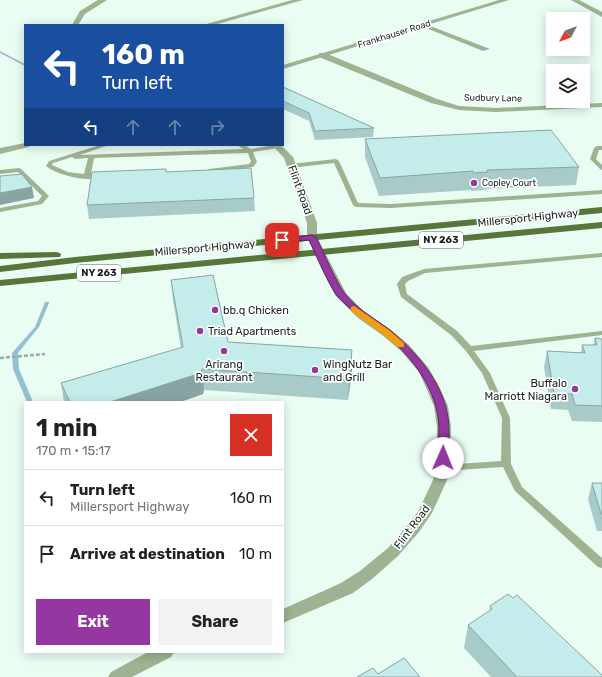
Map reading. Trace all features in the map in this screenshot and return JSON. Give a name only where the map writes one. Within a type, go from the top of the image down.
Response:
[{"type":"main road","name":"Millersport Highway","points":[[0,269],[124,255],[602,210]]},
{"type":"main road","name":"Millersport Highway","points":[[0,283],[602,225]]},
{"type":"main road","points":[[0,256],[124,255]]},
{"type":"street","points":[[76,24],[84,11],[104,0]]},
{"type":"street","points":[[210,24],[300,0]]},
{"type":"street","name":"Frankhauser Road","points":[[284,67],[506,0]]},
{"type":"street","points":[[574,0],[602,15]]},
{"type":"street","points":[[422,25],[486,49]]},
{"type":"street","name":"Sudbury Lane","points":[[322,55],[434,101],[459,108],[496,110],[602,105]]},
{"type":"street","points":[[0,151],[24,145]]},
{"type":"street","name":"Flint Road","points":[[277,146],[288,157],[312,223],[312,237],[318,252],[341,295],[362,316],[386,332],[404,348],[424,370],[433,386],[441,406],[444,426],[443,468],[440,480],[425,513],[393,552],[366,575],[346,588],[284,616]]},
{"type":"street","points":[[117,677],[134,666],[163,653]]},
{"type":"lane","points":[[103,146],[51,162],[49,166],[56,171],[87,177],[110,176]]},
{"type":"lane","points":[[202,170],[248,168],[254,162],[250,151],[242,146]]},
{"type":"lane","points":[[70,156],[91,157],[250,151],[277,146]]},
{"type":"lane","points":[[602,148],[597,148],[593,159],[602,168]]},
{"type":"lane","points":[[87,177],[91,157]]},
{"type":"lane","points":[[290,166],[336,161],[356,205],[391,206],[602,192]]},
{"type":"lane","points":[[0,172],[19,170],[26,180],[46,196],[40,203],[0,210]]},
{"type":"lane","points":[[602,255],[424,271],[405,279],[401,284],[404,295],[445,325],[469,349],[486,373],[506,418],[506,464],[518,489],[602,564]]},
{"type":"lane","points":[[469,349],[602,333]]},
{"type":"lane","points":[[443,468],[506,464]]},
{"type":"path","points":[[0,358],[45,354]]},
{"type":"building","points":[[284,87],[374,128],[315,131],[309,113],[284,101]]},
{"type":"building","points":[[551,130],[579,167],[487,170],[488,172],[473,173],[473,171],[380,178],[365,139]]},
{"type":"building","points":[[251,168],[254,198],[87,205],[92,172],[166,169],[166,172]]},
{"type":"building","points":[[22,174],[32,187],[0,193],[0,176]]},
{"type":"building","points":[[213,275],[228,342],[352,350],[349,379],[202,369],[201,373],[113,401],[70,401],[61,383],[183,347],[171,280]]},
{"type":"building","name":"Buffalo Marriott Niagara","points":[[595,338],[602,339],[602,406],[575,405],[572,394],[554,393],[547,351],[585,353],[582,345],[597,345]]},
{"type":"building","points":[[592,483],[602,483],[602,515],[601,514]]},
{"type":"building","points":[[508,594],[513,598],[517,595],[602,675],[602,677],[517,677],[468,625],[492,609],[490,606]]},
{"type":"building","points":[[404,658],[420,677],[357,677],[373,668],[378,674]]},
{"type":"waterway","points":[[0,52],[24,64]]},
{"type":"waterway","points":[[30,401],[16,369],[15,353],[37,327],[47,303]]},
{"type":"slow traffic","points":[[354,309],[362,316],[373,322],[401,345]]},
{"type":"place","name":"Copley Court","points":[[474,183]]},
{"type":"place","name":"bb.q Chicken","points":[[215,310]]},
{"type":"place","name":"Triad Apartments","points":[[200,331]]},
{"type":"place","name":"Arirang Restaurant","points":[[224,351]]},
{"type":"place","name":"WingNutz Bar and Grill","points":[[315,370]]},
{"type":"place","name":"Buffalo Marriott Niagara","points":[[575,389]]},
{"type":"route","points":[[282,240],[312,237],[318,252],[341,295],[362,316],[373,322],[404,348],[424,370],[433,386],[441,406],[444,426],[443,458]]}]
